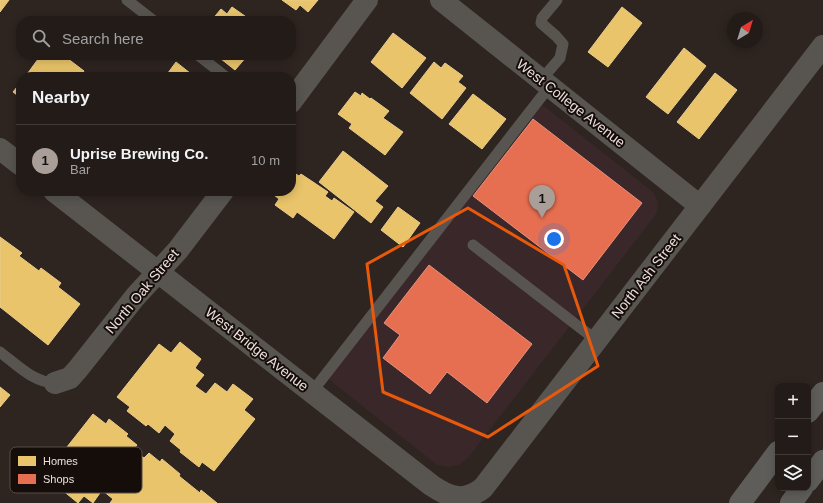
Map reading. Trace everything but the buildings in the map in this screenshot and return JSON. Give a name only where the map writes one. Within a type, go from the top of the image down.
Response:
[{"type":"main road","points":[[811,408],[823,393]]},
{"type":"main road","points":[[740,503],[776,455]]},
{"type":"main road","points":[[811,477],[823,461]]},
{"type":"main road","points":[[791,503],[800,491]]},
{"type":"street","points":[[296,95],[367,0]]},
{"type":"street","name":"West College Avenue","points":[[442,0],[545,84],[700,206]]},
{"type":"street","name":"North Ash Street","points":[[464,498],[473,496],[483,488],[823,46]]},
{"type":"street","points":[[0,149],[16,161]]},
{"type":"street","name":"West Bridge Avenue","points":[[60,196],[432,485],[450,497],[464,498]]},
{"type":"street","name":"North Oak Street","points":[[55,383],[70,378],[76,372],[135,297],[178,250],[219,196]]},
{"type":"lane","points":[[127,0],[148,16]]},
{"type":"lane","points":[[312,392],[545,84],[560,58],[563,44],[541,23],[542,18],[557,0]]},
{"type":"lane","points":[[204,60],[220,72]]},
{"type":"lane","points":[[474,245],[596,340]]},
{"type":"lane","points":[[0,352],[35,378],[46,382],[55,383]]},
{"type":"highlighted area","points":[[468,208],[564,265],[598,366],[488,437],[383,392],[367,264]]},
{"type":"shaded area","points":[[534,98],[653,192],[658,202],[657,213],[468,458],[459,465],[449,467],[437,465],[322,374]]},
{"type":"place","name":"Uprise Brewing Co.","points":[[542,218]]}]
